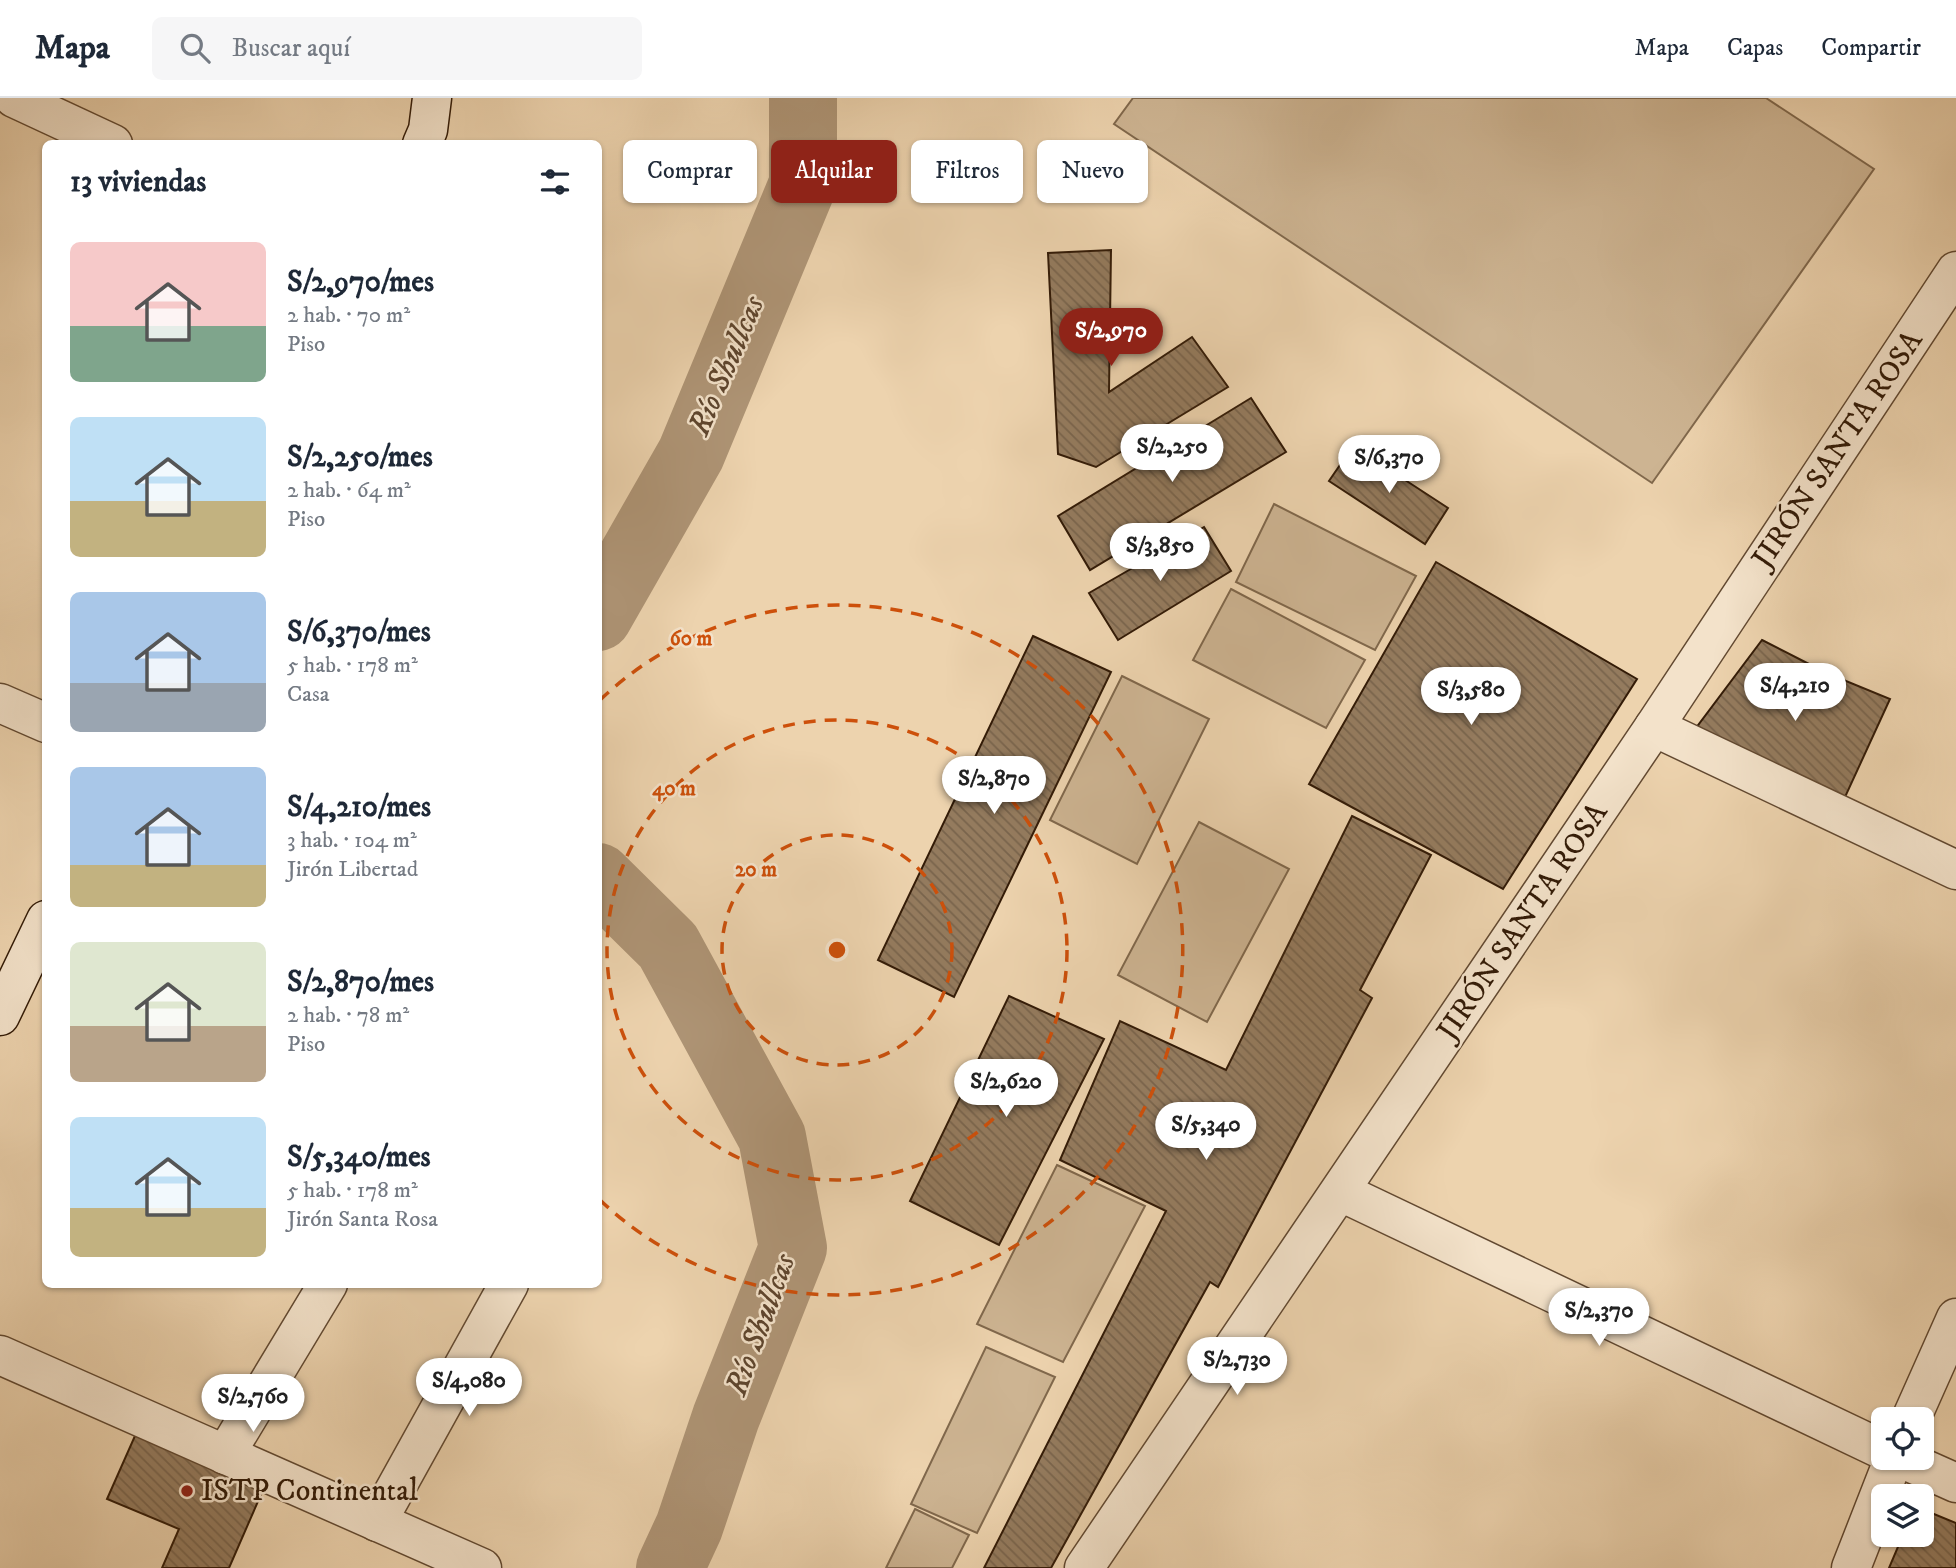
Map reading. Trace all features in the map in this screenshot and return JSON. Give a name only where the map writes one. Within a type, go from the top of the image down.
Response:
[{"type":"street","points":[[14,98],[104,140]]},
{"type":"street","points":[[424,140],[428,130],[432,98]]},
{"type":"street","name":"JIRÓN SANTA ROSA","points":[[1084,1568],[1341,1192],[1954,281]]},
{"type":"street","points":[[0,703],[42,721]]},
{"type":"street","points":[[1654,727],[1956,870]]},
{"type":"street","points":[[0,1016],[42,928]]},
{"type":"street","points":[[1341,1192],[1871,1444]]},
{"type":"street","points":[[225,1454],[326,1288]]},
{"type":"street","points":[[377,1522],[507,1288]]},
{"type":"street","points":[[1916,1407],[1956,1318]]},
{"type":"street","points":[[0,1355],[482,1568]]},
{"type":"street","points":[[1851,1568],[1889,1470]]},
{"type":"street","points":[[1927,1470],[1956,1483]]},
{"type":"shaded area","points":[[1133,98],[1766,98],[1874,169],[1652,483],[1148,147],[1148,140],[1138,140],[1114,124]]},
{"type":"shaded area","points":[[1274,504],[1416,576],[1375,650],[1236,582]]},
{"type":"shaded area","points":[[1231,589],[1365,660],[1326,728],[1193,660]]},
{"type":"shaded area","points":[[1122,676],[1209,719],[1137,864],[1050,820]]},
{"type":"shaded area","points":[[1199,822],[1289,869],[1207,1022],[1118,975]]},
{"type":"shaded area","points":[[1057,1165],[1145,1206],[1063,1362],[977,1324]]},
{"type":"shaded area","points":[[986,1347],[1055,1377],[977,1533],[911,1504]]},
{"type":"shaded area","points":[[915,1509],[969,1535],[952,1568],[886,1568]]},
{"type":"building","points":[[1111,250],[1109,392],[1192,337],[1228,387],[1096,467],[1058,454],[1048,253]]},
{"type":"building","points":[[1251,398],[1286,452],[1090,570],[1058,516]]},
{"type":"building","points":[[1353,446],[1448,508],[1425,544],[1329,481]]},
{"type":"building","points":[[1204,527],[1231,571],[1118,640],[1089,593]]},
{"type":"building","points":[[1436,562],[1637,679],[1503,889],[1309,784]]},
{"type":"building","points":[[1033,636],[1111,672],[954,997],[878,960]]},
{"type":"building","points":[[1762,640],[1809,664],[1798,683],[1817,693],[1829,674],[1890,699],[1840,808],[1693,732]]},
{"type":"building","points":[[1352,816],[1431,855],[1360,990],[1372,998],[1218,1287],[1210,1282],[1051,1568],[984,1568],[1166,1211],[1060,1160],[1120,1021],[1226,1070]]},
{"type":"building","points":[[1009,996],[1104,1039],[999,1245],[910,1201]]},
{"type":"building","name":"ISTP Continental","points":[[138,1429],[266,1483],[229,1568],[162,1568],[179,1529],[107,1499]]},
{"type":"building","points":[[1934,1514],[1956,1523],[1956,1568],[1889,1568],[1898,1547],[1934,1547]]},
{"type":"waterway","name":"Río Shullcas","points":[[602,610],[691,454],[803,184],[803,98]]},
{"type":"waterway","name":"Río Shullcas","points":[[602,881],[668,946],[772,1137],[793,1248],[726,1417],[689,1527],[670,1568]]},
{"type":"place","name":"ISTP Continental","points":[[187,1491]]}]
